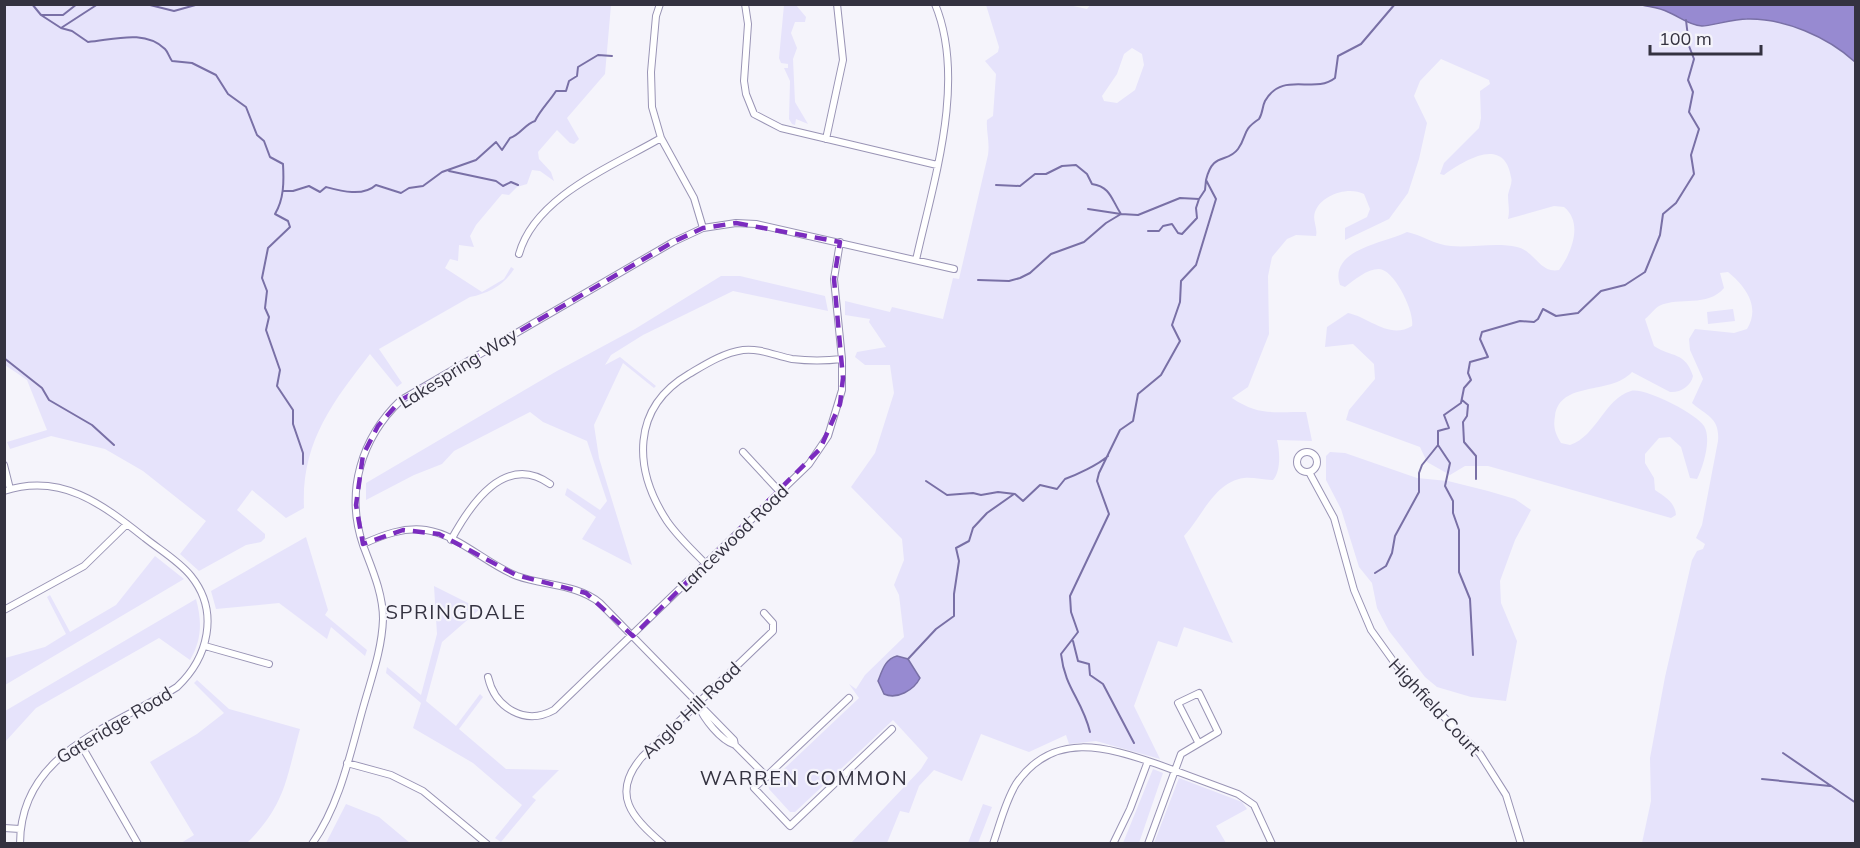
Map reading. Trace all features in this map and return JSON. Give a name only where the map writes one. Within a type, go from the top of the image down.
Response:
[{"type":"street","points":[[660,4],[656,16],[651,88],[652,107],[661,138],[694,198],[703,228]]},
{"type":"street","points":[[745,4],[748,24],[744,81],[749,106],[754,114],[771,125],[937,165]]},
{"type":"street","points":[[826,139],[843,60],[837,4]]},
{"type":"street","points":[[916,260],[945,127],[948,62],[943,22],[935,4]]},
{"type":"street","points":[[519,254],[531,228],[557,199],[661,138]]},
{"type":"street","name":"Lakespring Way","points":[[312,843],[335,800],[382,637],[381,599],[363,544],[356,505],[358,469],[378,426],[401,400],[662,248],[703,228],[736,223],[756,224],[954,269]]},
{"type":"street","name":"Lancewood Road","points":[[488,677],[490,686],[502,703],[522,716],[538,717],[554,710],[707,565],[809,464],[828,436],[840,404],[843,378],[834,279],[840,242]]},
{"type":"street","points":[[707,565],[667,521],[647,474],[643,437],[651,411],[658,399],[678,381],[720,357],[741,350],[761,351],[792,359],[842,359]]},
{"type":"street","points":[[743,452],[781,493]]},
{"type":"street","points":[[4,465],[7,490]]},
{"type":"street","name":"Highfield Court","points":[[1309,472],[1334,518],[1354,590],[1371,630],[1404,676],[1480,754],[1506,795],[1521,843]]},
{"type":"street","points":[[451,540],[475,501],[509,477],[533,474],[550,484]]},
{"type":"street","name":"Gateridge Road","points":[[7,490],[44,486],[77,493],[107,508],[182,567],[199,587],[207,612],[205,646],[195,667],[177,687],[80,743],[52,762],[36,783],[23,809],[20,843]]},
{"type":"street","points":[[4,610],[84,566],[127,524]]},
{"type":"street","points":[[363,544],[387,534],[428,530],[516,575],[586,593],[600,603],[633,636],[734,740],[735,745],[766,777]]},
{"type":"street","name":"Anglo Hill Road","points":[[663,843],[636,820],[627,800],[628,782],[635,765],[773,631],[773,623],[764,613]]},
{"type":"street","points":[[205,646],[269,664]]},
{"type":"street","points":[[1148,843],[1181,754],[1197,742],[1218,732],[1199,693],[1178,702],[1197,742]]},
{"type":"street","points":[[849,699],[754,788],[790,826],[892,729]]},
{"type":"street","points":[[80,743],[138,843]]},
{"type":"street","points":[[993,843],[1017,783],[1043,759],[1072,748],[1090,746],[1121,751],[1247,799],[1258,812],[1272,843]]},
{"type":"street","points":[[1113,843],[1130,809],[1148,761]]},
{"type":"street","points":[[347,763],[391,775],[423,791],[487,843]]},
{"type":"street","points":[[4,828],[20,829]]},
{"type":"highlighted area","points":[[736,223],[840,242],[834,279],[843,378],[840,404],[820,449],[633,636],[586,593],[516,575],[439,534],[403,530],[363,544],[356,505],[363,455],[378,426],[401,400],[673,242],[703,228]]},
{"type":"shaded area","points":[[1064,4],[1087,9],[1091,4],[1855,5],[1855,843],[1642,843],[1651,801],[1650,758],[1665,677],[1692,560],[1705,544],[1696,538],[1702,525],[1718,441],[1715,422],[1692,403],[1703,379],[1690,350],[1689,339],[1695,329],[1734,333],[1747,329],[1751,321],[1752,305],[1749,297],[1728,272],[1720,273],[1724,288],[1710,298],[1667,303],[1657,307],[1645,319],[1654,346],[1682,359],[1690,368],[1693,376],[1687,386],[1670,392],[1632,372],[1611,384],[1566,397],[1559,405],[1555,416],[1554,427],[1561,443],[1570,445],[1587,434],[1614,402],[1631,391],[1658,397],[1699,421],[1706,432],[1707,445],[1697,479],[1690,478],[1681,447],[1670,437],[1659,438],[1645,454],[1645,463],[1654,478],[1655,490],[1669,500],[1674,507],[1676,515],[1671,518],[1488,466],[1465,466],[1450,475],[1427,462],[1420,447],[1346,420],[1349,410],[1375,379],[1374,364],[1353,344],[1325,347],[1327,327],[1348,313],[1387,329],[1404,330],[1412,326],[1407,302],[1397,283],[1385,271],[1379,269],[1370,271],[1345,287],[1340,285],[1339,273],[1342,263],[1350,255],[1407,232],[1445,245],[1517,247],[1523,249],[1547,269],[1559,270],[1568,256],[1574,238],[1573,221],[1564,207],[1554,206],[1508,219],[1511,179],[1507,164],[1500,157],[1492,154],[1482,155],[1472,158],[1444,175],[1440,174],[1444,163],[1479,128],[1480,91],[1490,84],[1489,80],[1441,59],[1420,81],[1414,96],[1427,123],[1408,193],[1389,219],[1345,240],[1345,228],[1367,217],[1370,209],[1364,194],[1350,191],[1336,194],[1323,201],[1315,212],[1316,236],[1296,235],[1287,239],[1272,257],[1268,276],[1269,334],[1248,387],[1232,398],[1260,411],[1306,412],[1312,441],[1277,440],[1279,461],[1273,480],[1244,478],[1224,486],[1184,536],[1233,643],[1184,627],[1177,647],[1158,641],[1134,706],[1160,759],[1096,741],[1069,744],[1066,735],[1029,752],[981,734],[962,781],[934,770],[919,786],[909,813],[900,811],[887,843],[851,843],[921,769],[928,758],[893,720],[795,812],[790,812],[769,789],[768,784],[859,698],[849,684],[856,689],[865,675],[904,637],[899,595],[894,585],[904,560],[902,539],[851,487],[875,453],[894,393],[890,365],[865,365],[855,357],[857,352],[886,347],[869,322],[870,319],[845,315],[845,301],[890,312],[892,307],[943,319],[953,278],[959,279],[988,155],[987,120],[993,116],[996,74],[985,61],[998,52],[999,47],[986,5]],"holes":[[[1132,48],[1142,54],[1144,65],[1135,90],[1117,103],[1104,101],[1102,96],[1117,74],[1124,54]]]},
{"type":"shaded area","points":[[4,5],[611,5],[605,74],[567,118],[579,139],[574,144],[570,143],[557,130],[538,152],[539,159],[551,172],[554,181],[540,171],[532,170],[527,184],[517,187],[509,195],[502,194],[476,225],[470,236],[474,247],[459,245],[458,261],[450,259],[445,268],[482,292],[504,279],[511,267],[514,269],[510,275],[495,288],[470,297],[379,349],[402,383],[397,387],[370,354],[343,390],[322,425],[308,463],[304,485],[304,508],[286,518],[252,490],[237,510],[265,534],[265,538],[261,542],[246,545],[199,571],[180,554],[206,521],[143,471],[105,449],[51,436],[10,449],[7,442],[47,430],[27,380],[5,365]]},
{"type":"shaded area","points":[[784,5],[796,5],[806,17],[805,22],[795,22],[791,33],[797,48],[793,59],[795,102],[808,124],[796,119],[795,125],[789,119],[790,81],[784,68],[788,68],[788,64],[781,63],[779,58]]},
{"type":"shaded area","points":[[1642,5],[1855,5],[1855,62],[1819,37],[1776,22],[1747,19],[1702,26],[1665,11]]},
{"type":"shaded area","points":[[721,276],[740,276],[825,296],[828,311],[733,291],[643,335],[611,355],[605,365],[620,357],[656,386],[654,388],[623,363],[594,425],[599,458],[632,565],[582,539],[596,517],[565,495],[567,488],[600,510],[607,501],[587,441],[543,422],[530,412],[454,451],[442,464],[414,475],[366,500],[366,483],[557,371],[635,329]]},
{"type":"shaded area","points":[[1733,309],[1735,321],[1708,324],[1707,312]]},
{"type":"shaded area","points":[[1330,452],[1345,453],[1417,478],[1448,481],[1488,491],[1515,499],[1531,510],[1515,540],[1500,581],[1501,603],[1517,641],[1506,701],[1471,697],[1437,687],[1425,677],[1389,631],[1377,608],[1372,583],[1359,567],[1341,509],[1326,480],[1326,456]]},
{"type":"shaded area","points":[[306,537],[328,610],[325,615],[367,650],[365,656],[331,627],[327,639],[279,603],[216,609],[211,591]]},
{"type":"shaded area","points":[[155,556],[184,579],[5,685],[5,658],[45,647],[66,634],[47,597],[50,595],[70,632],[116,605]]},
{"type":"shaded area","points":[[434,586],[480,609],[442,642],[426,701],[456,726],[480,694],[483,697],[459,729],[506,769],[559,770],[532,797],[536,800],[501,842],[495,838],[522,805],[473,763],[413,728],[421,703],[386,673],[387,667],[421,695],[437,634]]},
{"type":"shaded area","points":[[196,599],[200,630],[197,645],[190,660],[159,638],[36,708],[5,742],[5,711]]},
{"type":"shaded area","points":[[897,656],[908,659],[920,678],[905,693],[889,696],[884,694],[878,681],[887,663]]},
{"type":"shaded area","points":[[197,680],[229,709],[300,729],[283,790],[277,803],[270,816],[247,843],[181,843],[194,835],[150,762],[197,734],[224,713],[194,683]]},
{"type":"shaded area","points":[[1153,769],[1163,773],[1139,843],[1123,843]]},
{"type":"shaded area","points":[[1179,778],[1242,802],[1247,809],[1216,826],[1226,843],[1154,843]]},
{"type":"shaded area","points":[[346,804],[379,817],[410,843],[326,843]]},
{"type":"shaded area","points":[[983,804],[992,807],[978,843],[968,843]]},
{"type":"waterway","points":[[32,4],[41,15],[61,28],[98,4]]},
{"type":"waterway","points":[[42,15],[63,15],[77,4]]},
{"type":"waterway","points":[[146,4],[174,11],[199,4]]},
{"type":"waterway","points":[[1090,732],[1083,711],[1066,676],[1061,654],[1078,632],[1071,612],[1070,596],[1109,514],[1097,481],[1099,473],[1120,430],[1133,421],[1138,394],[1161,375],[1180,341],[1172,325],[1180,302],[1181,281],[1196,265],[1216,199],[1206,180],[1209,171],[1216,161],[1229,156],[1238,149],[1247,130],[1259,119],[1265,101],[1272,92],[1290,85],[1327,83],[1335,78],[1338,56],[1361,44],[1395,4]]},
{"type":"waterway","points":[[1473,655],[1470,599],[1459,572],[1459,530],[1453,513],[1453,501],[1445,486],[1450,463],[1438,445],[1438,431],[1449,428],[1444,415],[1461,403],[1464,388],[1471,380],[1468,373],[1470,362],[1488,357],[1480,339],[1482,332],[1520,321],[1534,322],[1543,309],[1556,316],[1578,313],[1601,291],[1625,285],[1645,272],[1660,235],[1663,214],[1676,203],[1694,174],[1691,155],[1699,129],[1689,112],[1693,92],[1688,80],[1694,59],[1689,46],[1686,20]]},
{"type":"waterway","points":[[61,28],[72,31],[88,42],[128,37],[148,39],[165,49],[172,61],[192,63],[216,75],[228,94],[246,107],[257,135],[264,141],[270,157],[283,164],[283,190],[275,214],[288,221],[290,227],[268,248],[262,278],[267,291],[265,308],[269,317],[266,330],[280,370],[277,386],[293,410],[293,424],[303,453],[303,464]]},
{"type":"waterway","points":[[283,191],[293,191],[309,186],[320,192],[326,187],[358,192],[371,189],[376,185],[401,193],[409,188],[423,186],[442,172],[476,160],[496,142],[502,150],[510,138],[535,121],[556,91],[566,91],[569,81],[577,76],[578,67],[598,55],[612,56]]},
{"type":"waterway","points":[[996,185],[1020,186],[1035,174],[1046,174],[1062,166],[1076,165],[1087,174],[1092,184],[1107,191],[1121,214]]},
{"type":"waterway","points":[[449,171],[496,181],[503,186],[511,182],[518,185]]},
{"type":"waterway","points":[[978,280],[1009,281],[1020,278],[1030,273],[1051,254],[1084,242],[1106,223],[1121,214],[1138,215],[1180,198],[1199,199],[1205,190],[1206,180]]},
{"type":"waterway","points":[[1148,231],[1159,231],[1163,226],[1172,224],[1178,233],[1182,234],[1197,218],[1196,208],[1199,199]]},
{"type":"waterway","points":[[1088,209],[1121,214]]},
{"type":"waterway","points":[[4,358],[42,388],[49,400],[92,425],[114,445]]},
{"type":"waterway","points":[[1462,400],[1468,405],[1467,416],[1463,422],[1464,442],[1476,456],[1476,479]]},
{"type":"waterway","points":[[1375,573],[1386,566],[1392,553],[1395,536],[1419,492],[1419,473],[1422,465],[1438,445]]},
{"type":"waterway","points":[[926,481],[947,495],[973,493],[981,495],[998,492],[1015,494],[1023,501],[1040,485],[1057,489],[1065,479],[1108,456]]},
{"type":"waterway","points":[[908,659],[936,629],[954,616],[954,594],[959,561],[956,548],[969,541],[973,528],[987,513],[1014,494]]},
{"type":"waterway","points":[[1073,641],[1078,661],[1089,664],[1090,675],[1103,684],[1134,743]]},
{"type":"waterway","points":[[1783,753],[1856,803]]},
{"type":"waterway","points":[[1762,779],[1830,786]]},
{"type":"district","name":"SPRINGDALE","points":[[456,611]]},
{"type":"district","name":"WARREN COMMON","points":[[804,777]]}]
